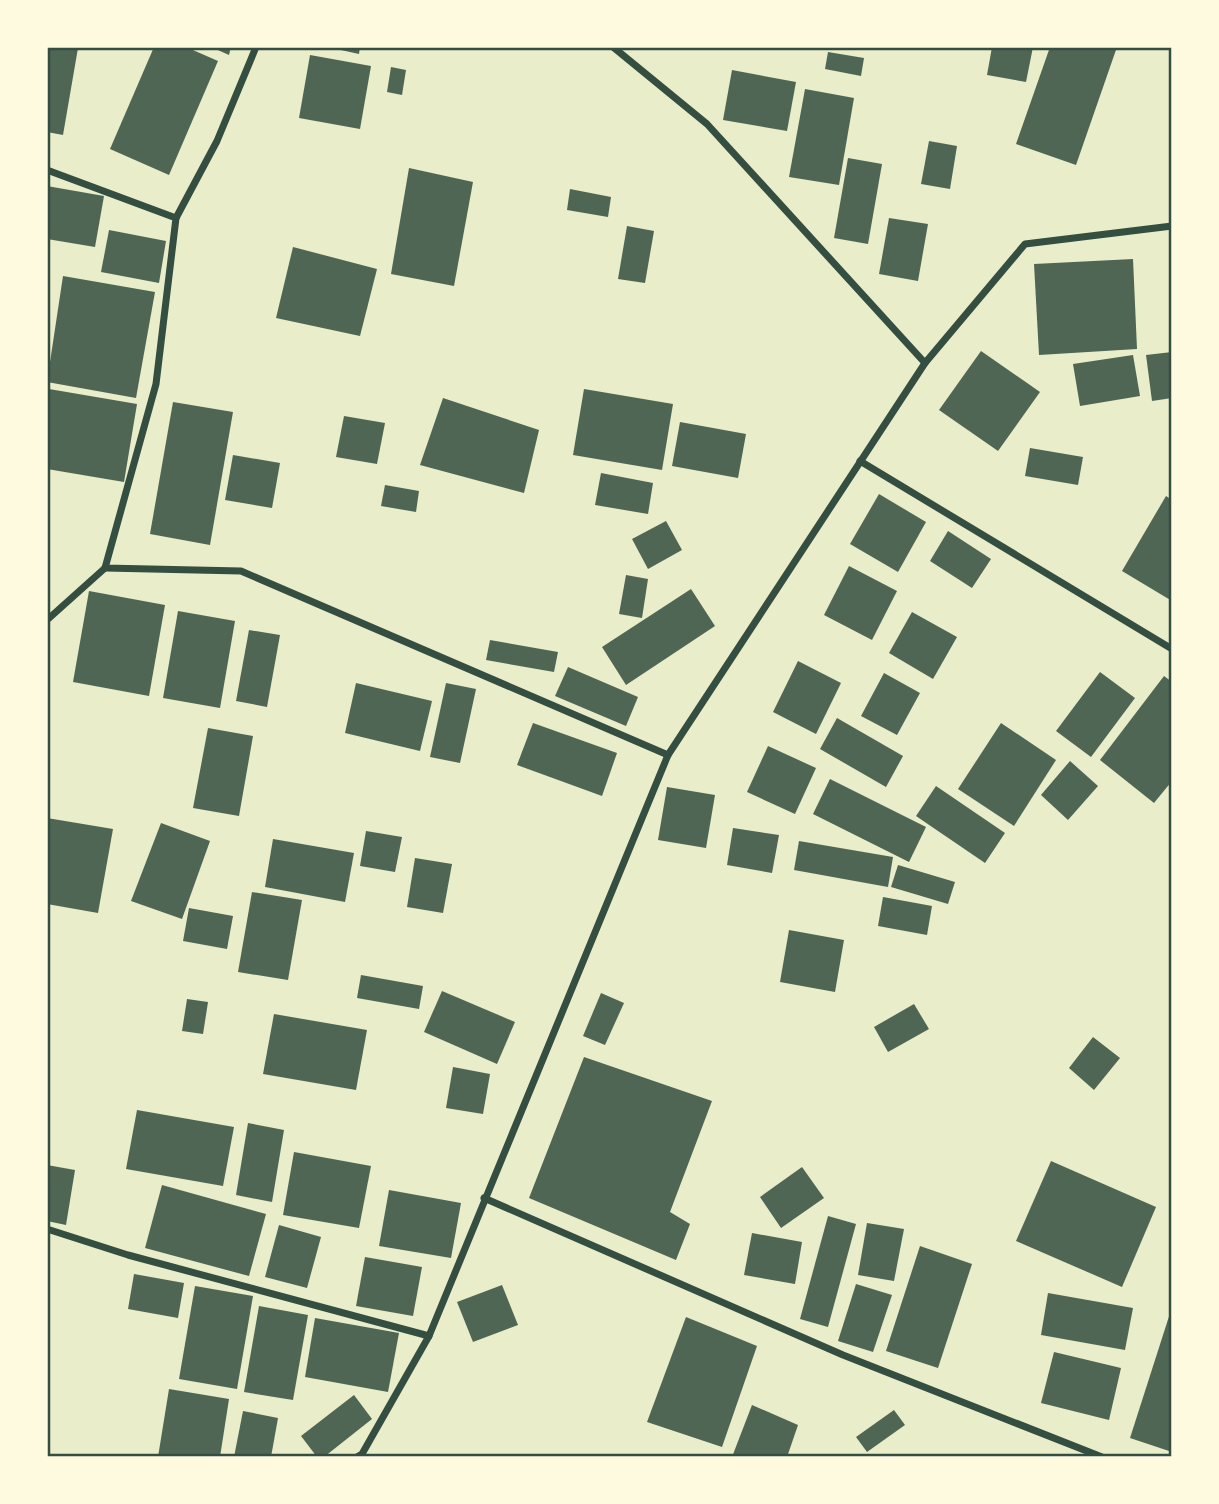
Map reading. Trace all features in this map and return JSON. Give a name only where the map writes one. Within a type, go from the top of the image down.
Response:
[{"type":"street","points":[[47,620],[105,568],[156,384],[176,218],[217,141],[257,47]]},
{"type":"street","points":[[613,47],[707,124],[925,363]]},
{"type":"street","points":[[47,170],[176,218]]},
{"type":"street","points":[[361,1456],[429,1336],[668,755],[860,461],[925,363],[1025,244],[1172,226]]},
{"type":"street","points":[[860,461],[1172,649]]},
{"type":"street","points":[[105,568],[241,571],[668,755]]},
{"type":"street","points":[[484,1198],[843,1354],[1102,1457]]},
{"type":"street","points":[[47,1229],[128,1255],[429,1336]]},
{"type":"building","points":[[47,47],[78,48],[63,135],[47,132]]},
{"type":"building","points":[[154,47],[186,47],[218,61],[169,175],[110,149]]},
{"type":"building","points":[[211,47],[231,47],[229,55]]},
{"type":"building","points":[[327,47],[360,47],[359,54]]},
{"type":"building","points":[[992,47],[1033,47],[1026,82],[987,75]]},
{"type":"building","points":[[1050,47],[1117,47],[1076,165],[1016,144]]},
{"type":"building","points":[[828,52],[864,58],[861,76],[825,69]]},
{"type":"building","points":[[310,55],[371,66],[360,129],[299,118]]},
{"type":"building","points":[[391,67],[406,70],[402,95],[387,92]]},
{"type":"building","points":[[732,70],[796,82],[787,131],[723,120]]},
{"type":"building","points":[[805,89],[854,98],[839,185],[789,177]]},
{"type":"building","points":[[929,141],[957,146],[950,189],[921,184]]},
{"type":"building","points":[[848,158],[882,164],[868,244],[834,238]]},
{"type":"building","points":[[409,168],[473,182],[454,286],[391,274]]},
{"type":"building","points":[[47,186],[104,196],[95,247],[47,239]]},
{"type":"building","points":[[570,189],[611,197],[608,217],[567,210]]},
{"type":"building","points":[[889,218],[928,224],[918,281],[879,274]]},
{"type":"building","points":[[627,226],[654,231],[645,283],[618,279]]},
{"type":"building","points":[[109,230],[166,241],[159,283],[101,272]]},
{"type":"building","points":[[293,247],[377,269],[360,336],[276,318]]},
{"type":"building","points":[[1133,259],[1137,349],[1039,355],[1034,264]]},
{"type":"building","points":[[63,276],[155,292],[136,398],[47,382]]},
{"type":"building","points":[[981,351],[1040,392],[998,451],[939,410]]},
{"type":"building","points":[[1172,352],[1172,398],[1152,401],[1146,355]]},
{"type":"building","points":[[1133,355],[1140,396],[1080,406],[1073,364]]},
{"type":"building","points":[[49,389],[137,404],[124,482],[47,469]]},
{"type":"building","points":[[584,389],[673,404],[662,470],[573,455]]},
{"type":"building","points":[[443,398],[539,430],[524,493],[420,465]]},
{"type":"building","points":[[173,402],[233,412],[210,545],[150,534]]},
{"type":"building","points":[[344,416],[385,423],[377,464],[336,457]]},
{"type":"building","points":[[680,422],[746,434],[738,478],[672,466]]},
{"type":"building","points":[[1030,448],[1083,457],[1078,485],[1025,476]]},
{"type":"building","points":[[233,455],[280,463],[272,508],[225,500]]},
{"type":"building","points":[[601,473],[653,483],[648,514],[595,505]]},
{"type":"building","points":[[385,485],[419,491],[416,512],[381,506]]},
{"type":"building","points":[[879,494],[926,522],[898,572],[850,544]]},
{"type":"building","points":[[1166,496],[1172,500],[1172,601],[1122,571]]},
{"type":"building","points":[[666,521],[682,550],[648,569],[632,539]]},
{"type":"building","points":[[948,531],[991,559],[972,588],[930,561]]},
{"type":"building","points":[[849,566],[897,591],[872,640],[824,615]]},
{"type":"building","points":[[626,575],[648,579],[642,618],[619,614]]},
{"type":"building","points":[[691,589],[715,626],[626,685],[602,647]]},
{"type":"building","points":[[89,591],[165,605],[149,696],[73,682]]},
{"type":"building","points":[[178,611],[235,621],[220,708],[163,698]]},
{"type":"building","points":[[912,612],[957,637],[933,679],[889,653]]},
{"type":"building","points":[[249,630],[280,635],[267,707],[236,701]]},
{"type":"building","points":[[490,640],[558,652],[554,672],[486,660]]},
{"type":"building","points":[[798,661],[841,683],[816,734],[773,712]]},
{"type":"building","points":[[568,667],[638,697],[626,726],[555,696]]},
{"type":"building","points":[[1100,672],[1135,698],[1091,757],[1056,731]]},
{"type":"building","points":[[884,673],[920,693],[897,735],[861,716]]},
{"type":"building","points":[[1164,676],[1172,682],[1172,781],[1154,803],[1100,760]]},
{"type":"building","points":[[356,683],[432,701],[420,751],[345,733]]},
{"type":"building","points":[[446,683],[476,689],[460,763],[430,757]]},
{"type":"building","points":[[837,718],[903,756],[886,787],[820,749]]},
{"type":"building","points":[[533,723],[617,753],[602,796],[517,765]]},
{"type":"building","points":[[1001,723],[1056,760],[1014,826],[958,789]]},
{"type":"building","points":[[208,728],[253,736],[239,816],[193,808]]},
{"type":"building","points":[[768,746],[816,768],[795,814],[747,792]]},
{"type":"building","points":[[1070,761],[1098,786],[1068,820],[1041,795]]},
{"type":"building","points":[[830,779],[926,827],[909,862],[813,814]]},
{"type":"building","points":[[936,786],[1005,833],[985,863],[916,816]]},
{"type":"building","points":[[667,787],[715,795],[706,848],[658,840]]},
{"type":"building","points":[[47,818],[113,829],[98,913],[47,904]]},
{"type":"building","points":[[161,823],[210,841],[182,919],[131,901]]},
{"type":"building","points":[[733,828],[779,835],[772,873],[727,865]]},
{"type":"building","points":[[366,831],[402,837],[395,872],[360,866]]},
{"type":"building","points":[[273,839],[354,853],[345,902],[265,887]]},
{"type":"building","points":[[799,841],[893,857],[888,887],[794,870]]},
{"type":"building","points":[[415,858],[452,864],[443,913],[407,907]]},
{"type":"building","points":[[898,865],[955,882],[948,904],[891,887]]},
{"type":"building","points":[[252,892],[302,900],[288,980],[238,972]]},
{"type":"building","points":[[883,897],[932,906],[927,935],[878,926]]},
{"type":"building","points":[[189,908],[233,916],[227,949],[183,941]]},
{"type":"building","points":[[789,930],[844,940],[835,992],[780,982]]},
{"type":"building","points":[[361,975],[423,986],[419,1009],[357,998]]},
{"type":"building","points":[[442,991],[515,1022],[497,1064],[424,1032]]},
{"type":"building","points":[[601,993],[624,1003],[605,1045],[583,1036]]},
{"type":"building","points":[[187,999],[208,1002],[203,1034],[182,1031]]},
{"type":"building","points":[[914,1004],[929,1029],[888,1052],[874,1027]]},
{"type":"building","points":[[274,1014],[367,1030],[356,1090],[263,1074]]},
{"type":"building","points":[[1093,1037],[1120,1058],[1094,1090],[1069,1068]]},
{"type":"building","points":[[584,1057],[712,1101],[670,1212],[690,1224],[676,1260],[529,1198]]},
{"type":"building","points":[[453,1067],[490,1074],[483,1114],[446,1108]]},
{"type":"building","points":[[137,1110],[234,1127],[223,1186],[126,1169]]},
{"type":"building","points":[[248,1123],[284,1130],[272,1202],[236,1195]]},
{"type":"building","points":[[294,1152],[371,1166],[359,1228],[283,1215]]},
{"type":"building","points":[[1051,1161],[1156,1207],[1122,1287],[1016,1241]]},
{"type":"building","points":[[47,1165],[75,1170],[66,1225],[47,1221]]},
{"type":"building","points":[[802,1167],[824,1198],[781,1228],[760,1197]]},
{"type":"building","points":[[162,1185],[266,1214],[249,1276],[145,1248]]},
{"type":"building","points":[[389,1190],[461,1203],[451,1258],[379,1246]]},
{"type":"building","points":[[828,1216],[856,1224],[828,1327],[800,1319]]},
{"type":"building","points":[[867,1223],[904,1229],[894,1281],[858,1275]]},
{"type":"building","points":[[279,1225],[321,1237],[307,1288],[265,1277]]},
{"type":"building","points":[[752,1233],[802,1242],[795,1284],[744,1275]]},
{"type":"building","points":[[920,1246],[972,1264],[938,1368],[886,1351]]},
{"type":"building","points":[[365,1257],[422,1267],[413,1316],[356,1306]]},
{"type":"building","points":[[134,1274],[184,1283],[178,1318],[128,1309]]},
{"type":"building","points":[[856,1284],[892,1295],[873,1352],[838,1341]]},
{"type":"building","points":[[502,1285],[518,1325],[473,1342],[457,1302]]},
{"type":"building","points":[[195,1286],[253,1296],[237,1389],[179,1379]]},
{"type":"building","points":[[1048,1293],[1133,1308],[1125,1350],[1041,1335]]},
{"type":"building","points":[[259,1306],[308,1315],[293,1400],[244,1392]]},
{"type":"building","points":[[1172,1307],[1172,1452],[1130,1438]]},
{"type":"building","points":[[686,1317],[757,1346],[722,1447],[647,1422]]},
{"type":"building","points":[[315,1318],[399,1333],[388,1392],[305,1377]]},
{"type":"building","points":[[1054,1352],[1121,1368],[1109,1420],[1041,1403]]},
{"type":"building","points":[[169,1389],[229,1399],[220,1457],[158,1457]]},
{"type":"building","points":[[354,1395],[372,1419],[324,1457],[317,1457],[301,1436]]},
{"type":"building","points":[[752,1405],[798,1425],[787,1457],[732,1457]]},
{"type":"building","points":[[894,1410],[905,1425],[867,1452],[856,1437]]},
{"type":"building","points":[[243,1411],[278,1418],[271,1457],[234,1457]]}]
